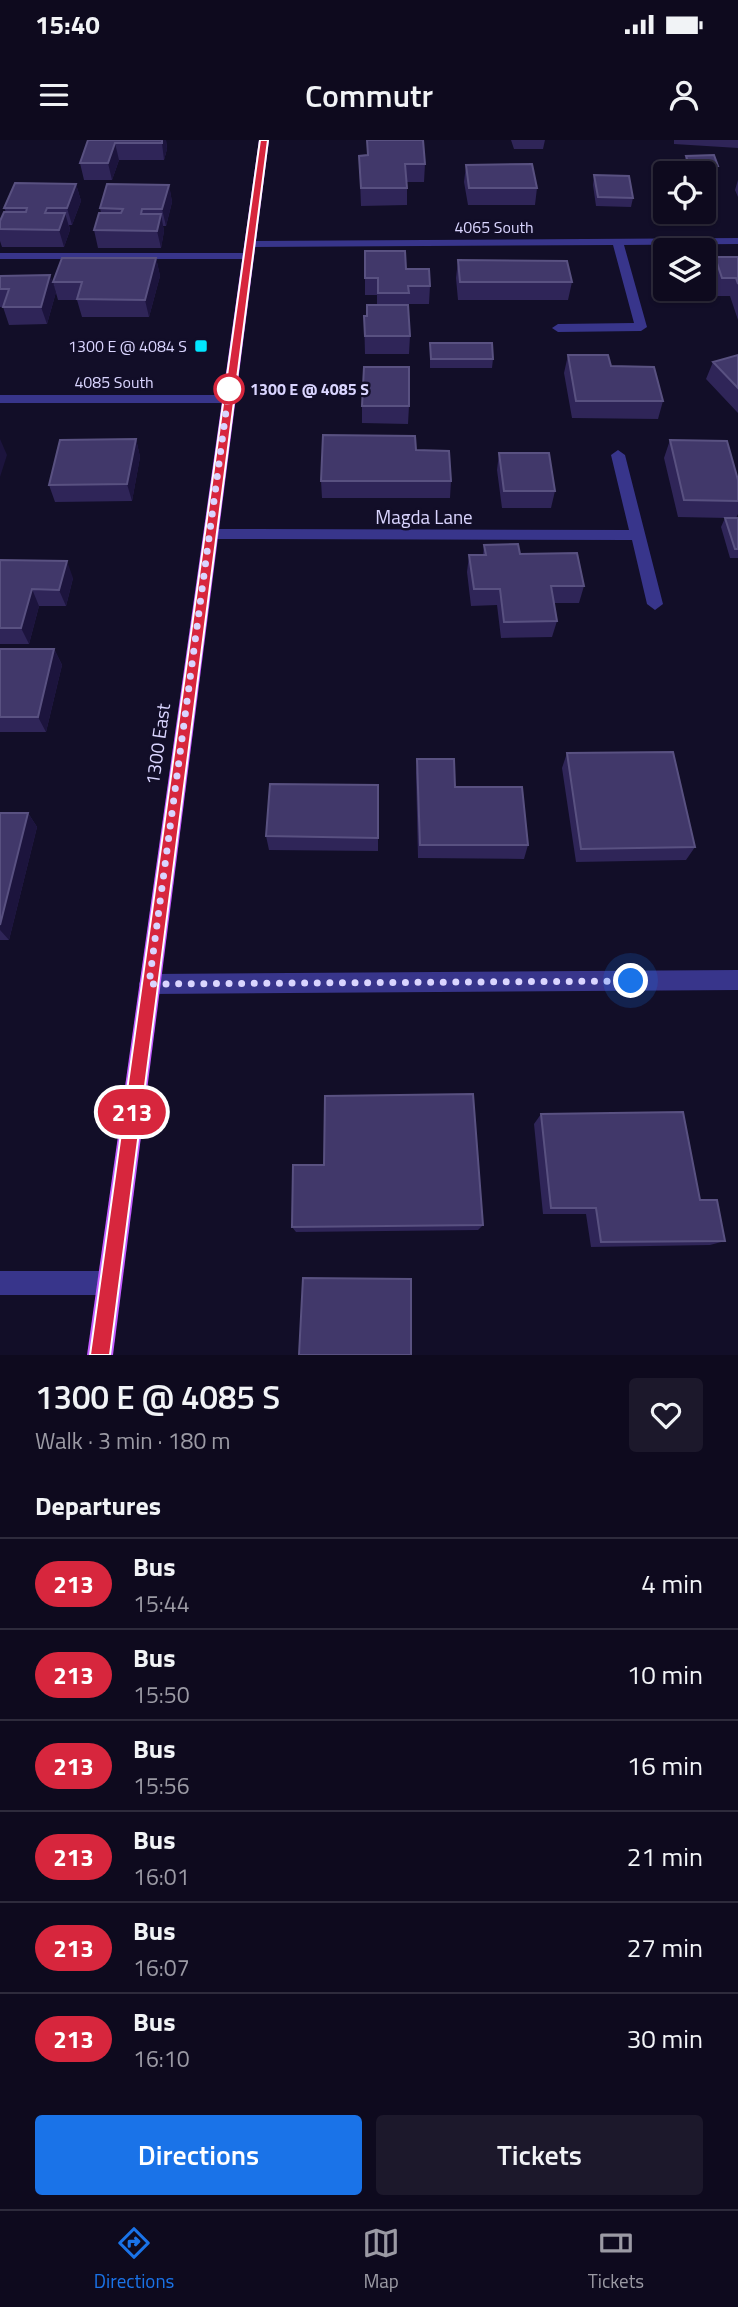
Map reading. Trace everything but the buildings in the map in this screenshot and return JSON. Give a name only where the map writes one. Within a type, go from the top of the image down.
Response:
[{"type":"main road","name":"1300 East","points":[[100,1355],[264,140]]},
{"type":"street","name":"4065 South","points":[[250,244],[738,241]]},
{"type":"street","points":[[558,328],[641,327],[618,242]]},
{"type":"street","points":[[0,256],[248,256]]},
{"type":"street","name":"4085 South","points":[[0,399],[228,399]]},
{"type":"street","points":[[618,455],[655,604]]},
{"type":"street","name":"Magda Lane","points":[[210,534],[638,536]]},
{"type":"street","points":[[149,984],[738,980]]},
{"type":"street","points":[[0,1283],[110,1283]]},
{"type":"bus line","name":"213","points":[[100,1355],[264,140]]},
{"type":"place","name":"1300 E @ 4084 S","points":[[201,346]]},
{"type":"place","name":"1300 E @ 4085 S","points":[[229,389]]},
{"type":"route","points":[[229,389],[149,984],[631,981]]}]
